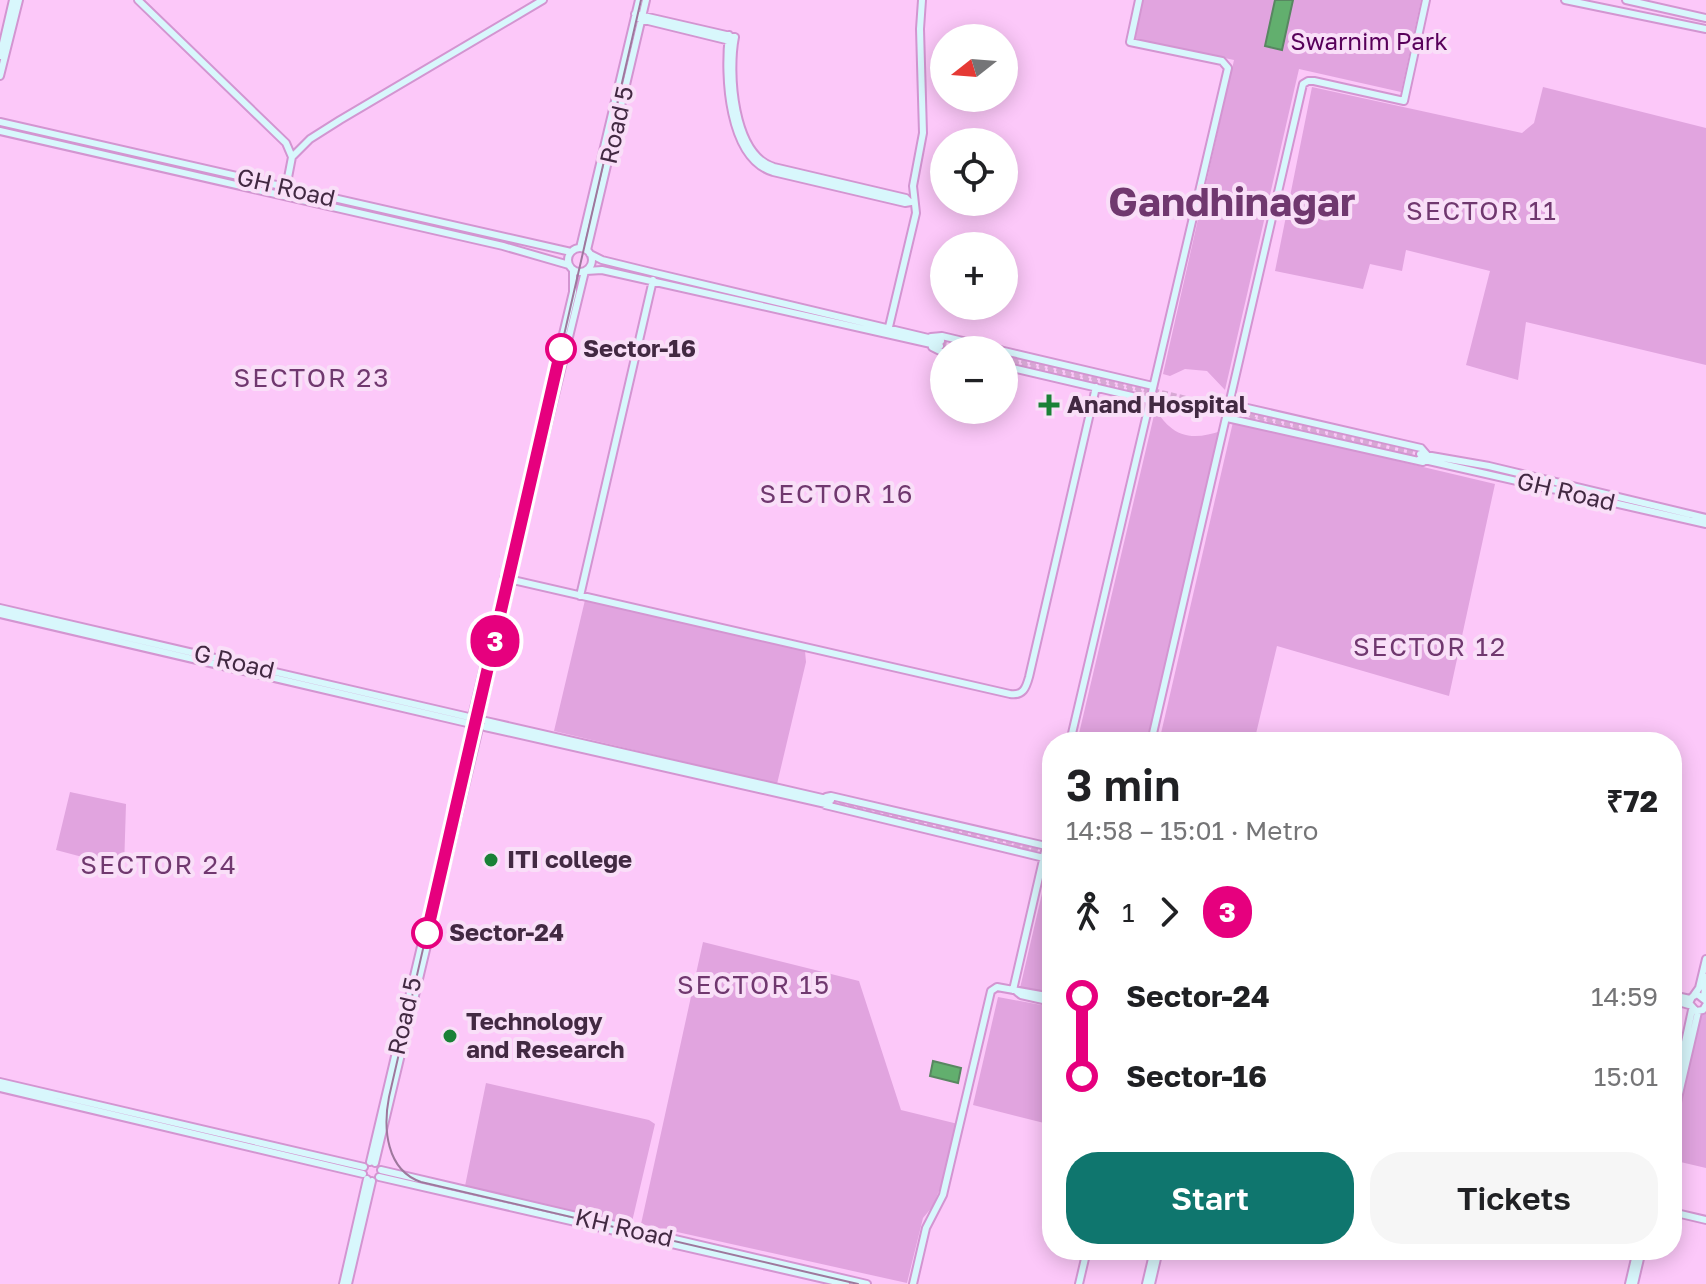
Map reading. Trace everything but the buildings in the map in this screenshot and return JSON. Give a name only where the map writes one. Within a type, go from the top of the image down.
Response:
[{"type":"street","points":[[0,56],[16,0]]},
{"type":"street","points":[[0,76],[16,0]]},
{"type":"street","points":[[138,0],[286,143],[292,157],[282,197]]},
{"type":"street","points":[[292,157],[316,135],[543,0]]},
{"type":"street","name":"Road 5","points":[[586,271],[591,265],[586,251],[638,17],[639,0]]},
{"type":"street","name":"Road 5","points":[[638,17],[646,0]]},
{"type":"street","points":[[888,331],[915,219],[913,186],[923,133],[922,0]]},
{"type":"street","points":[[1072,732],[1228,68],[1222,61],[1130,42],[1139,0]]},
{"type":"street","points":[[1153,732],[1303,84],[1314,81],[1404,101],[1426,0]]},
{"type":"street","points":[[1565,0],[1599,4],[1706,29]]},
{"type":"street","points":[[1626,0],[1706,18]]},
{"type":"street","points":[[638,17],[731,39],[734,126],[756,164],[773,172],[905,203],[912,202]]},
{"type":"street","name":"GH Road","points":[[0,122],[571,252]]},
{"type":"street","name":"GH Road","points":[[0,131],[503,246],[586,271]]},
{"type":"street","points":[[486,724],[481,714],[507,579],[573,292],[571,252],[586,251],[602,260],[930,342]]},
{"type":"street","points":[[888,331],[602,270],[586,271],[470,718],[475,731],[486,724],[826,802],[830,808],[1042,858]]},
{"type":"street","points":[[580,596],[655,273]]},
{"type":"street","points":[[926,340],[930,339]]},
{"type":"street","points":[[926,340],[930,342]]},
{"type":"street","points":[[1018,354],[1153,386]]},
{"type":"street","points":[[1018,369],[1149,400]]},
{"type":"street","points":[[507,579],[1019,694],[1025,689],[1029,677],[1096,387]]},
{"type":"street","points":[[1227,418],[1421,463],[1423,457],[1421,448],[1230,404]]},
{"type":"street","name":"GH Road","points":[[1423,457],[1706,521]]},
{"type":"street","name":"G Road","points":[[0,611],[470,718],[481,714]]},
{"type":"street","name":"Road 5","points":[[345,1284],[475,731]]},
{"type":"street","points":[[826,802],[831,796],[1042,845]]},
{"type":"street","points":[[1015,990],[1042,867]]},
{"type":"street","points":[[1682,1080],[1706,959]]},
{"type":"street","points":[[1682,1066],[1706,977]]},
{"type":"street","points":[[913,1284],[926,1228],[942,1199],[991,991],[997,987],[1042,998]]},
{"type":"street","name":"KH Road","points":[[0,1085],[846,1284]]},
{"type":"street","name":"KH Road","points":[[372,1172],[867,1284]]},
{"type":"street","points":[[1682,1214],[1706,1220]]},
{"type":"street","points":[[1079,1284],[1085,1260]]},
{"type":"street","points":[[1149,1284],[1155,1260]]},
{"type":"street","points":[[1631,1284],[1637,1260]]},
{"type":"green space","name":"Swarnim Park","points":[[1143,0],[1421,0],[1401,92],[1299,69],[1225,390],[1207,371],[1185,369],[1170,376],[1163,374],[1234,60],[1134,39]]},
{"type":"green space","points":[[1312,87],[1522,133],[1534,123],[1543,87],[1706,128],[1706,365],[1526,322],[1518,380],[1466,365],[1490,271],[1406,250],[1402,271],[1370,264],[1363,289],[1275,271]]},
{"type":"green space","points":[[1155,411],[1181,434],[1201,436],[1221,431],[1151,732],[1079,732]]},
{"type":"green space","points":[[1233,422],[1495,484],[1449,696],[1277,646],[1256,732],[1161,732]]},
{"type":"green space","points":[[585,600],[805,651],[806,662],[777,784],[554,731]]},
{"type":"green space","points":[[70,792],[126,804],[124,868],[56,850]]},
{"type":"green space","points":[[1042,893],[1042,994],[1020,988]]},
{"type":"green space","points":[[703,942],[859,981],[901,1110],[958,1124],[944,1178],[933,1206],[923,1218],[907,1283],[641,1224]]},
{"type":"green space","points":[[998,997],[1042,1005],[1042,1122],[973,1105]]},
{"type":"green space","points":[[1706,1014],[1706,1168],[1682,1162],[1682,1097],[1700,1015]]},
{"type":"green space","points":[[486,1083],[649,1120],[655,1124],[631,1226],[465,1186]]},
{"type":"shaded area","points":[[1275,0],[1293,0],[1282,50],[1265,46]]},
{"type":"shaded area","points":[[933,1061],[961,1068],[958,1083],[930,1076]]},
{"type":"tunnel","points":[[1018,359],[1420,454]]},
{"type":"tunnel","points":[[1018,364],[1366,446]]},
{"type":"tunnel","points":[[831,800],[1042,849]]},
{"type":"tunnel","points":[[1013,847],[1042,854]]},
{"type":"railway","points":[[641,0],[389,1097],[387,1134],[400,1168],[421,1182],[858,1284]]},
{"type":"metro line","name":"3","points":[[427,933],[561,349]]},
{"type":"place","name":"Sector-16","points":[[561,349]]},
{"type":"place","name":"Anand Hospital","points":[[1049,405]]},
{"type":"place","name":"ITI college","points":[[491,860]]},
{"type":"place","name":"Sector-24","points":[[427,933]]},
{"type":"place","name":"Technology and Research","points":[[450,1036]]},
{"type":"district","name":"Gandhinagar","points":[[1232,202]]},
{"type":"district","name":"SECTOR 11","points":[[1482,211]]},
{"type":"district","name":"SECTOR 23","points":[[312,378]]},
{"type":"district","name":"SECTOR 16","points":[[837,494]]},
{"type":"district","name":"SECTOR 12","points":[[1430,647]]},
{"type":"district","name":"SECTOR 24","points":[[159,865]]},
{"type":"district","name":"SECTOR 15","points":[[754,985]]}]
